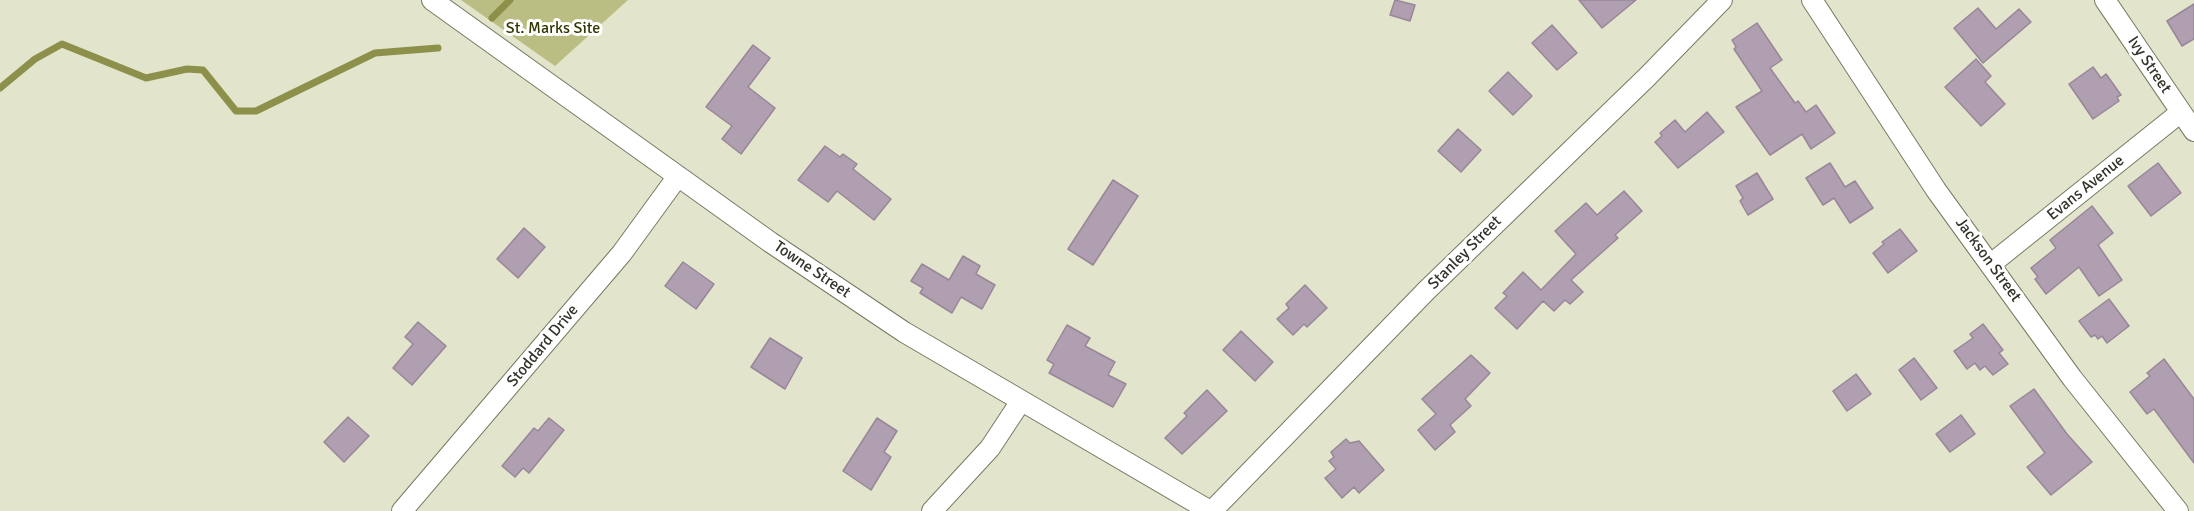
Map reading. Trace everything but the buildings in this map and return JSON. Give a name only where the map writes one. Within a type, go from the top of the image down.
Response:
[{"type":"street","name":"Towne Street","points":[[432,0],[770,242],[904,332],[1211,511]]},
{"type":"street","name":"Stanley Street","points":[[1211,511],[1431,286],[1722,0]]},
{"type":"street","name":"Jackson Street","points":[[1812,0],[1936,190],[2072,378],[2178,511]]},
{"type":"street","name":"Ivy Street","points":[[2105,0],[2194,131]]},
{"type":"street","name":"Evans Avenue","points":[[1991,264],[2181,112]]},
{"type":"street","name":"Stoddard Drive","points":[[402,511],[622,253],[678,176]]},
{"type":"street","points":[[932,511],[990,448],[1021,401]]},
{"type":"green space","name":"St. Marks Site","points":[[461,0],[628,0],[555,66]]},
{"type":"waterway","points":[[492,18],[510,0]]},
{"type":"waterway","points":[[0,88],[35,59],[62,44],[146,78],[187,69],[203,70],[236,111],[256,111],[375,53],[438,48]]}]
